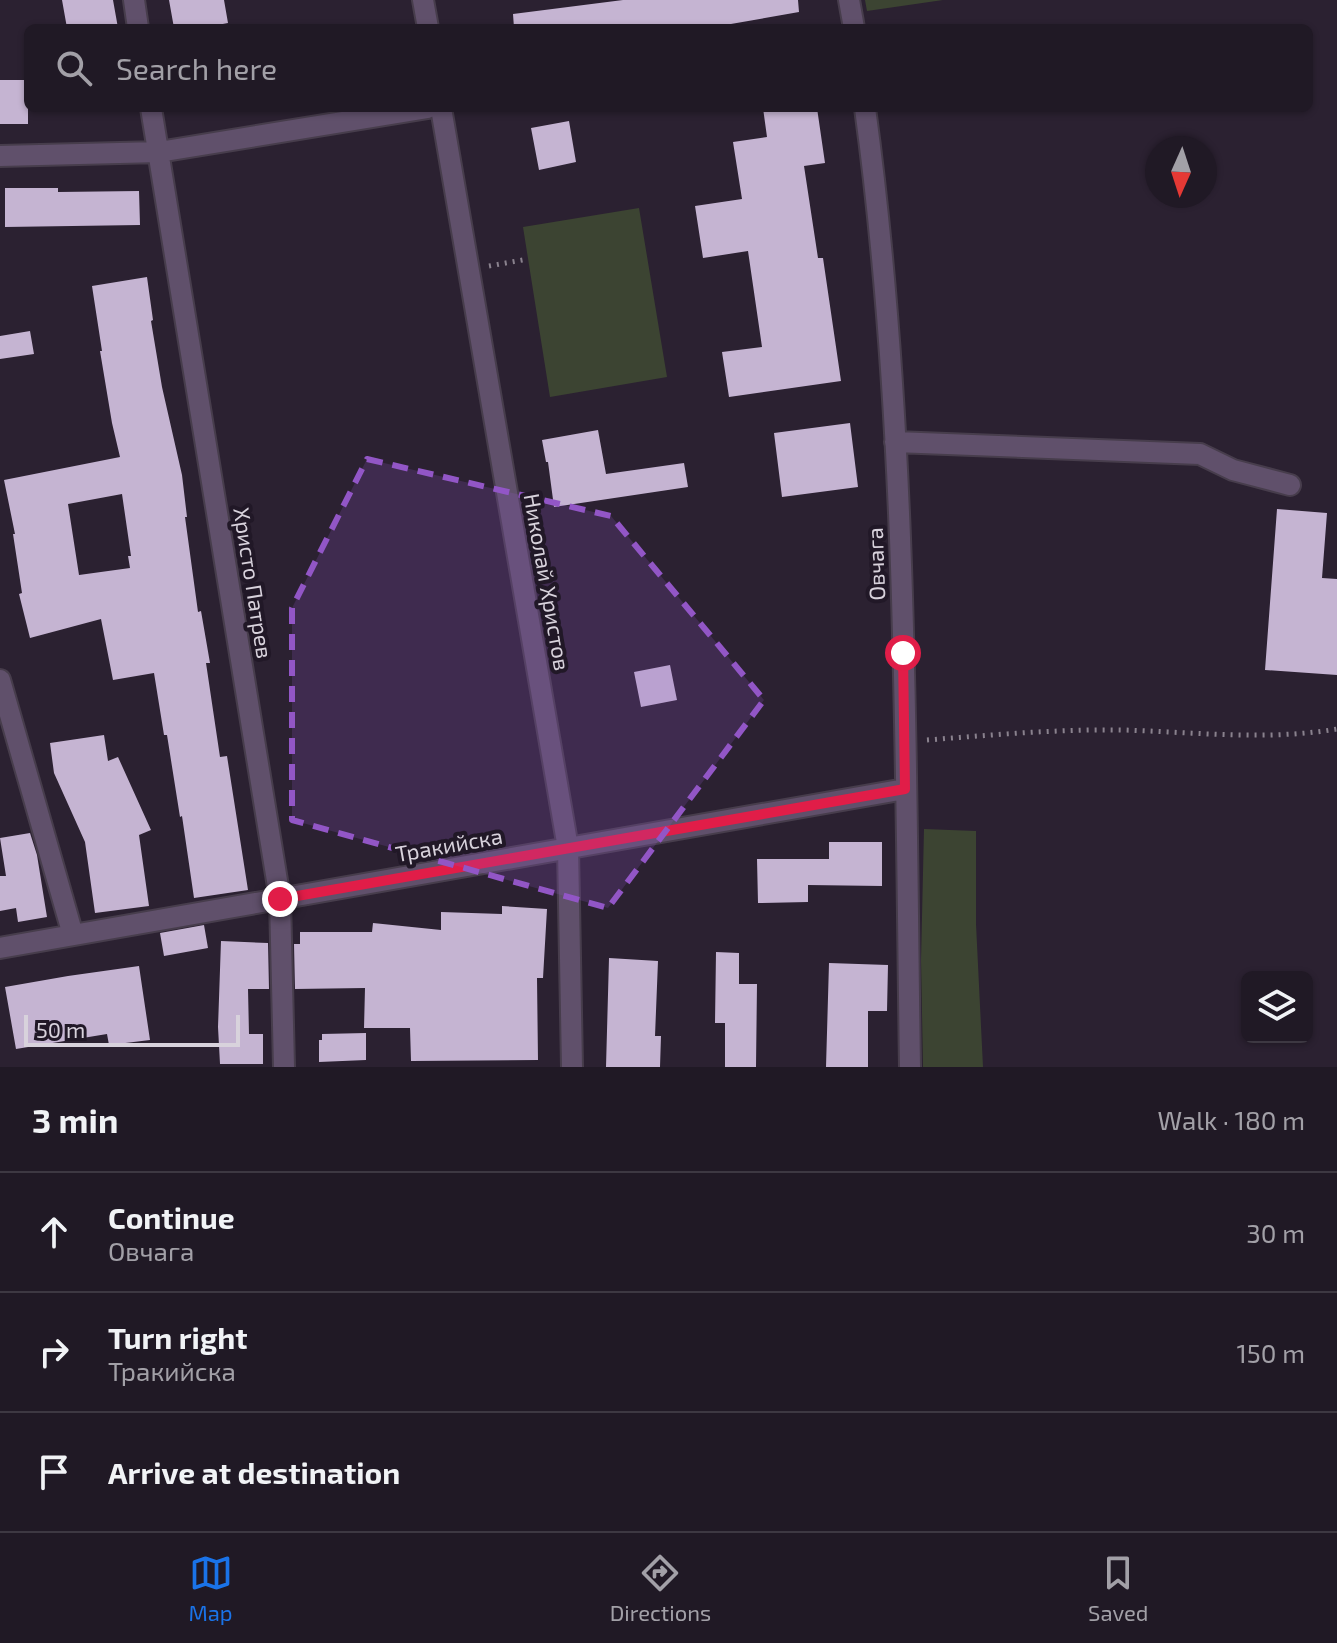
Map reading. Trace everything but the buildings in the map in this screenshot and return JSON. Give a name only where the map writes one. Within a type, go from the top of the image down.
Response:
[{"type":"street","points":[[134,0],[137,24]]},
{"type":"street","points":[[423,0],[427,24]]},
{"type":"street","points":[[849,0],[853,24]]},
{"type":"street","name":"Христо Патрев","points":[[152,112],[280,899],[284,1067]]},
{"type":"street","points":[[0,156],[159,152],[404,112]]},
{"type":"street","name":"Николай Христов","points":[[442,112],[568,848],[572,1067]]},
{"type":"street","name":"Овчага","points":[[866,112],[877,194],[895,442],[903,653],[910,1067]]},
{"type":"street","points":[[895,442],[1200,454],[1233,470],[1290,485]]},
{"type":"street","points":[[0,680],[73,935]]},
{"type":"street","name":"Тракийска","points":[[0,948],[905,789]]},
{"type":"path","points":[[469,270],[528,259]]},
{"type":"path","points":[[904,742],[1030,732],[1121,730],[1234,736],[1337,729]]},
{"type":"highlighted area","points":[[367,459],[611,516],[764,700],[608,908],[292,820],[292,608]]},
{"type":"green space","points":[[865,0],[943,0],[867,11]]},
{"type":"green space","points":[[639,208],[667,377],[550,397],[523,227]]},
{"type":"green space","points":[[924,829],[976,831],[976,924],[983,1067],[923,1067],[921,960]]},
{"type":"route","points":[[280,899],[905,789],[903,653]]}]
